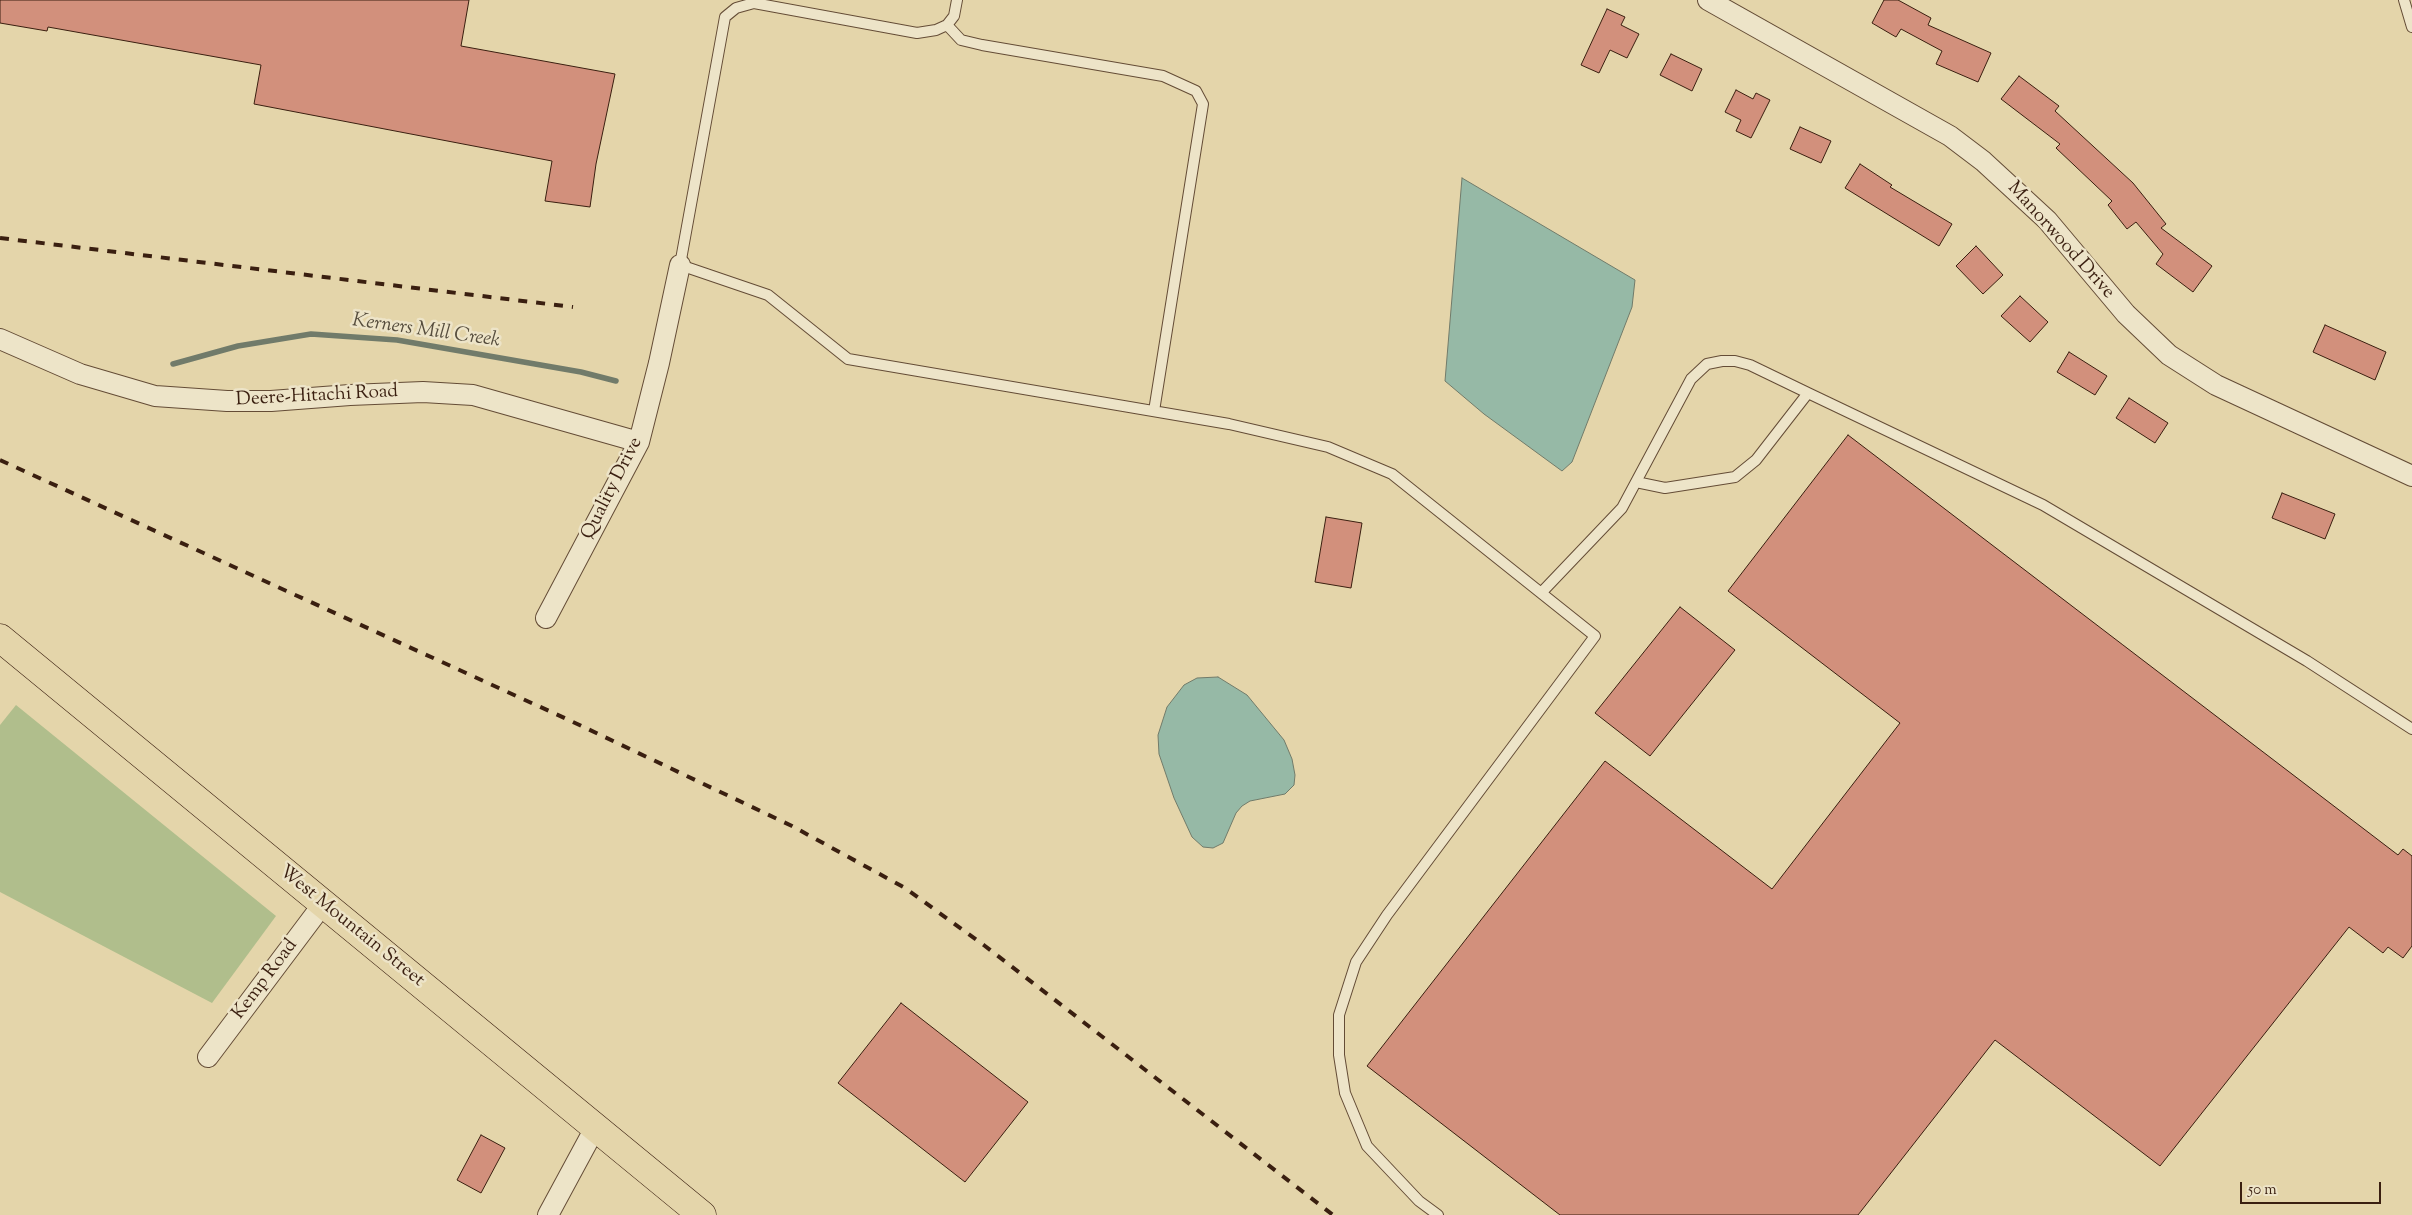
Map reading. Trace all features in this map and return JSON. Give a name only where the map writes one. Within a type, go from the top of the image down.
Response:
[{"type":"main road","name":"West Mountain Street","points":[[0,638],[702,1215]]},
{"type":"street","name":"Manorwood Drive","points":[[1708,0],[1950,136],[1983,161],[2047,220],[2126,314],[2169,356],[2216,385],[2412,476]]},
{"type":"street","name":"Quality Drive","points":[[546,618],[639,442],[659,363],[680,265]]},
{"type":"street","name":"Deere-Hitachi Road","points":[[0,339],[80,374],[155,396],[236,401],[423,392],[473,396],[639,442]]},
{"type":"street","name":"Kemp Road","points":[[208,1056],[323,904]]},
{"type":"street","points":[[548,1215],[595,1128]]},
{"type":"lane","points":[[957,0],[954,16],[947,25],[936,30],[917,33],[754,3],[736,8],[725,17],[680,265],[768,295],[848,359],[1230,424],[1328,447],[1392,474],[1595,636],[1387,915],[1356,962],[1339,1015],[1340,1055],[1345,1093],[1367,1146],[1419,1201],[1438,1215]]},
{"type":"lane","points":[[2404,0],[2412,27]]},
{"type":"lane","points":[[947,25],[961,40],[982,46],[1163,76],[1196,91],[1203,104],[1154,411]]},
{"type":"lane","points":[[1541,593],[1622,508],[1692,379],[1707,364],[1722,360],[1734,361],[1750,365],[1808,392],[2043,505],[2307,661],[2412,729]]},
{"type":"lane","points":[[1636,482],[1665,488],[1735,477],[1756,460],[1808,392]]},
{"type":"shaded area","points":[[1462,178],[1635,280],[1632,307],[1572,462],[1562,471],[1484,414],[1445,381]]},
{"type":"shaded area","points":[[1218,677],[1247,695],[1284,740],[1292,759],[1295,775],[1294,785],[1285,794],[1250,801],[1242,806],[1236,813],[1223,843],[1213,848],[1203,847],[1192,837],[1174,798],[1159,754],[1158,735],[1167,707],[1184,685],[1197,678]]},
{"type":"shaded area","points":[[16,705],[276,916],[212,1003],[0,892],[0,725]]},
{"type":"building","points":[[0,0],[469,0],[461,46],[615,74],[596,164],[590,207],[545,201],[552,161],[254,104],[261,65],[48,27],[47,31],[0,23]]},
{"type":"building","points":[[1884,0],[1898,0],[1931,18],[1928,25],[1991,53],[1978,82],[1936,64],[1942,51],[1901,29],[1896,37],[1872,23]]},
{"type":"building","points":[[1607,9],[1625,17],[1621,25],[1639,34],[1627,58],[1610,50],[1599,73],[1581,65]]},
{"type":"building","points":[[1671,54],[1702,69],[1692,91],[1660,75]]},
{"type":"building","points":[[2019,76],[2059,106],[2055,111],[2133,183],[2166,224],[2161,228],[2212,266],[2193,292],[2156,264],[2163,254],[2136,222],[2127,229],[2108,205],[2112,201],[2056,148],[2060,144],[2001,99]]},
{"type":"building","points":[[1736,90],[1753,99],[1756,93],[1770,100],[1751,138],[1736,131],[1741,120],[1725,112]]},
{"type":"building","points":[[1800,127],[1831,141],[1821,163],[1790,149]]},
{"type":"building","points":[[1860,164],[1892,185],[1890,187],[1952,224],[1939,246],[1845,188]]},
{"type":"building","points":[[1976,246],[2003,275],[1983,294],[1956,266]]},
{"type":"building","points":[[2020,296],[2048,322],[2030,342],[2001,316]]},
{"type":"building","points":[[2325,325],[2386,352],[2375,380],[2313,352]]},
{"type":"building","points":[[2069,352],[2107,376],[2095,395],[2057,372]]},
{"type":"building","points":[[2129,398],[2168,423],[2155,443],[2116,418]]},
{"type":"building","points":[[1848,435],[2398,855],[2403,849],[2412,856],[2412,946],[2403,958],[2388,947],[2383,953],[2349,927],[2160,1166],[1995,1040],[1858,1215],[1560,1215],[1367,1066],[1605,761],[1772,889],[1900,723],[1728,591]]},
{"type":"building","points":[[2282,493],[2335,514],[2325,539],[2272,518]]},
{"type":"building","points":[[1326,517],[1362,523],[1351,588],[1315,582]]},
{"type":"building","points":[[1680,607],[1735,650],[1650,756],[1595,713]]},
{"type":"building","points":[[901,1003],[1028,1102],[965,1182],[838,1083]]},
{"type":"building","points":[[481,1135],[505,1148],[481,1193],[457,1180]]},
{"type":"waterway","name":"Kerners Mill Creek","points":[[173,364],[238,346],[311,334],[397,340],[581,372],[616,381]]},
{"type":"railway","points":[[0,238],[573,307]]},
{"type":"railway","points":[[0,460],[571,721],[792,826],[905,888],[985,946],[1333,1215]]}]
